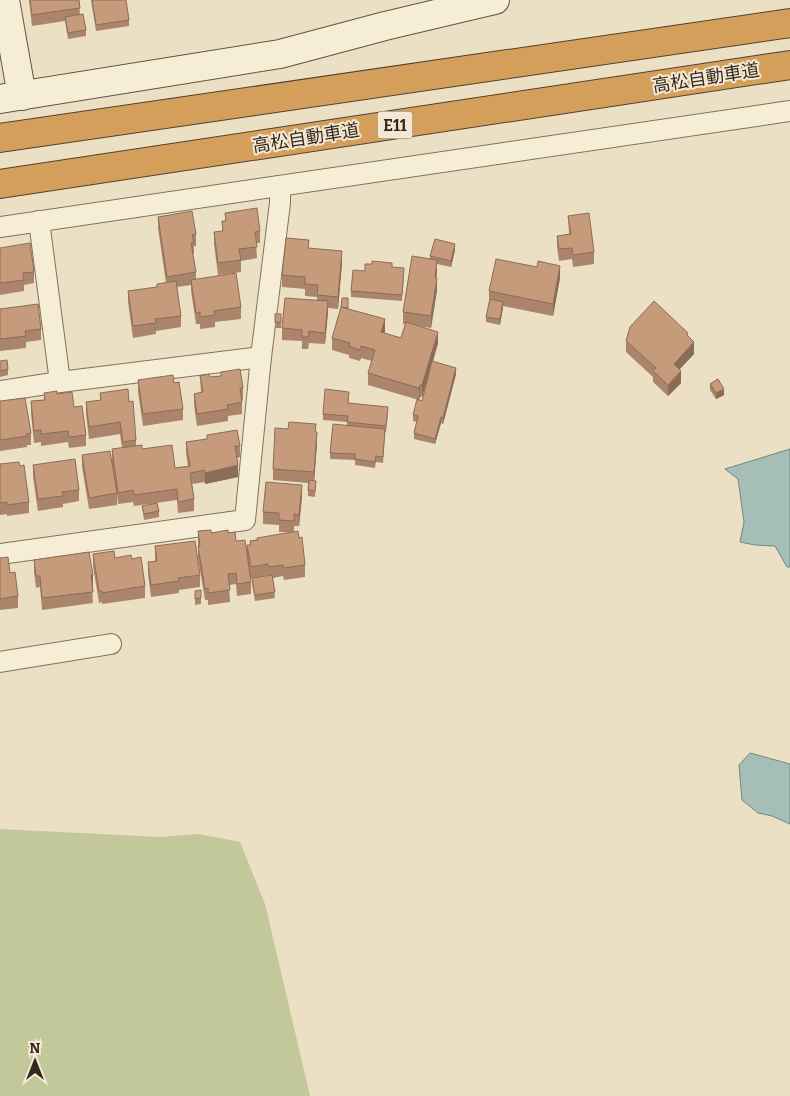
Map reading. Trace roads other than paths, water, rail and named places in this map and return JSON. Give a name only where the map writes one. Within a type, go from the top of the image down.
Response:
[{"type":"highway","points":[[0,138],[790,23]]},
{"type":"highway","name":"高松自動車道","points":[[0,184],[790,65]]},
{"type":"street","points":[[5,0],[11,97],[280,54],[385,26],[495,0]]},
{"type":"street","points":[[0,227],[790,111]]},
{"type":"street","points":[[0,554],[245,520],[261,358],[280,203],[280,186]]},
{"type":"street","points":[[38,221],[60,382]]},
{"type":"street","points":[[0,391],[261,358]]},
{"type":"street","points":[[0,662],[111,644]]},
{"type":"water","points":[[790,449],[790,567],[787,567],[775,546],[740,542],[744,522],[738,479],[725,469]]},
{"type":"water","points":[[750,753],[790,764],[790,824],[772,816],[758,813],[742,800],[739,765]]}]
